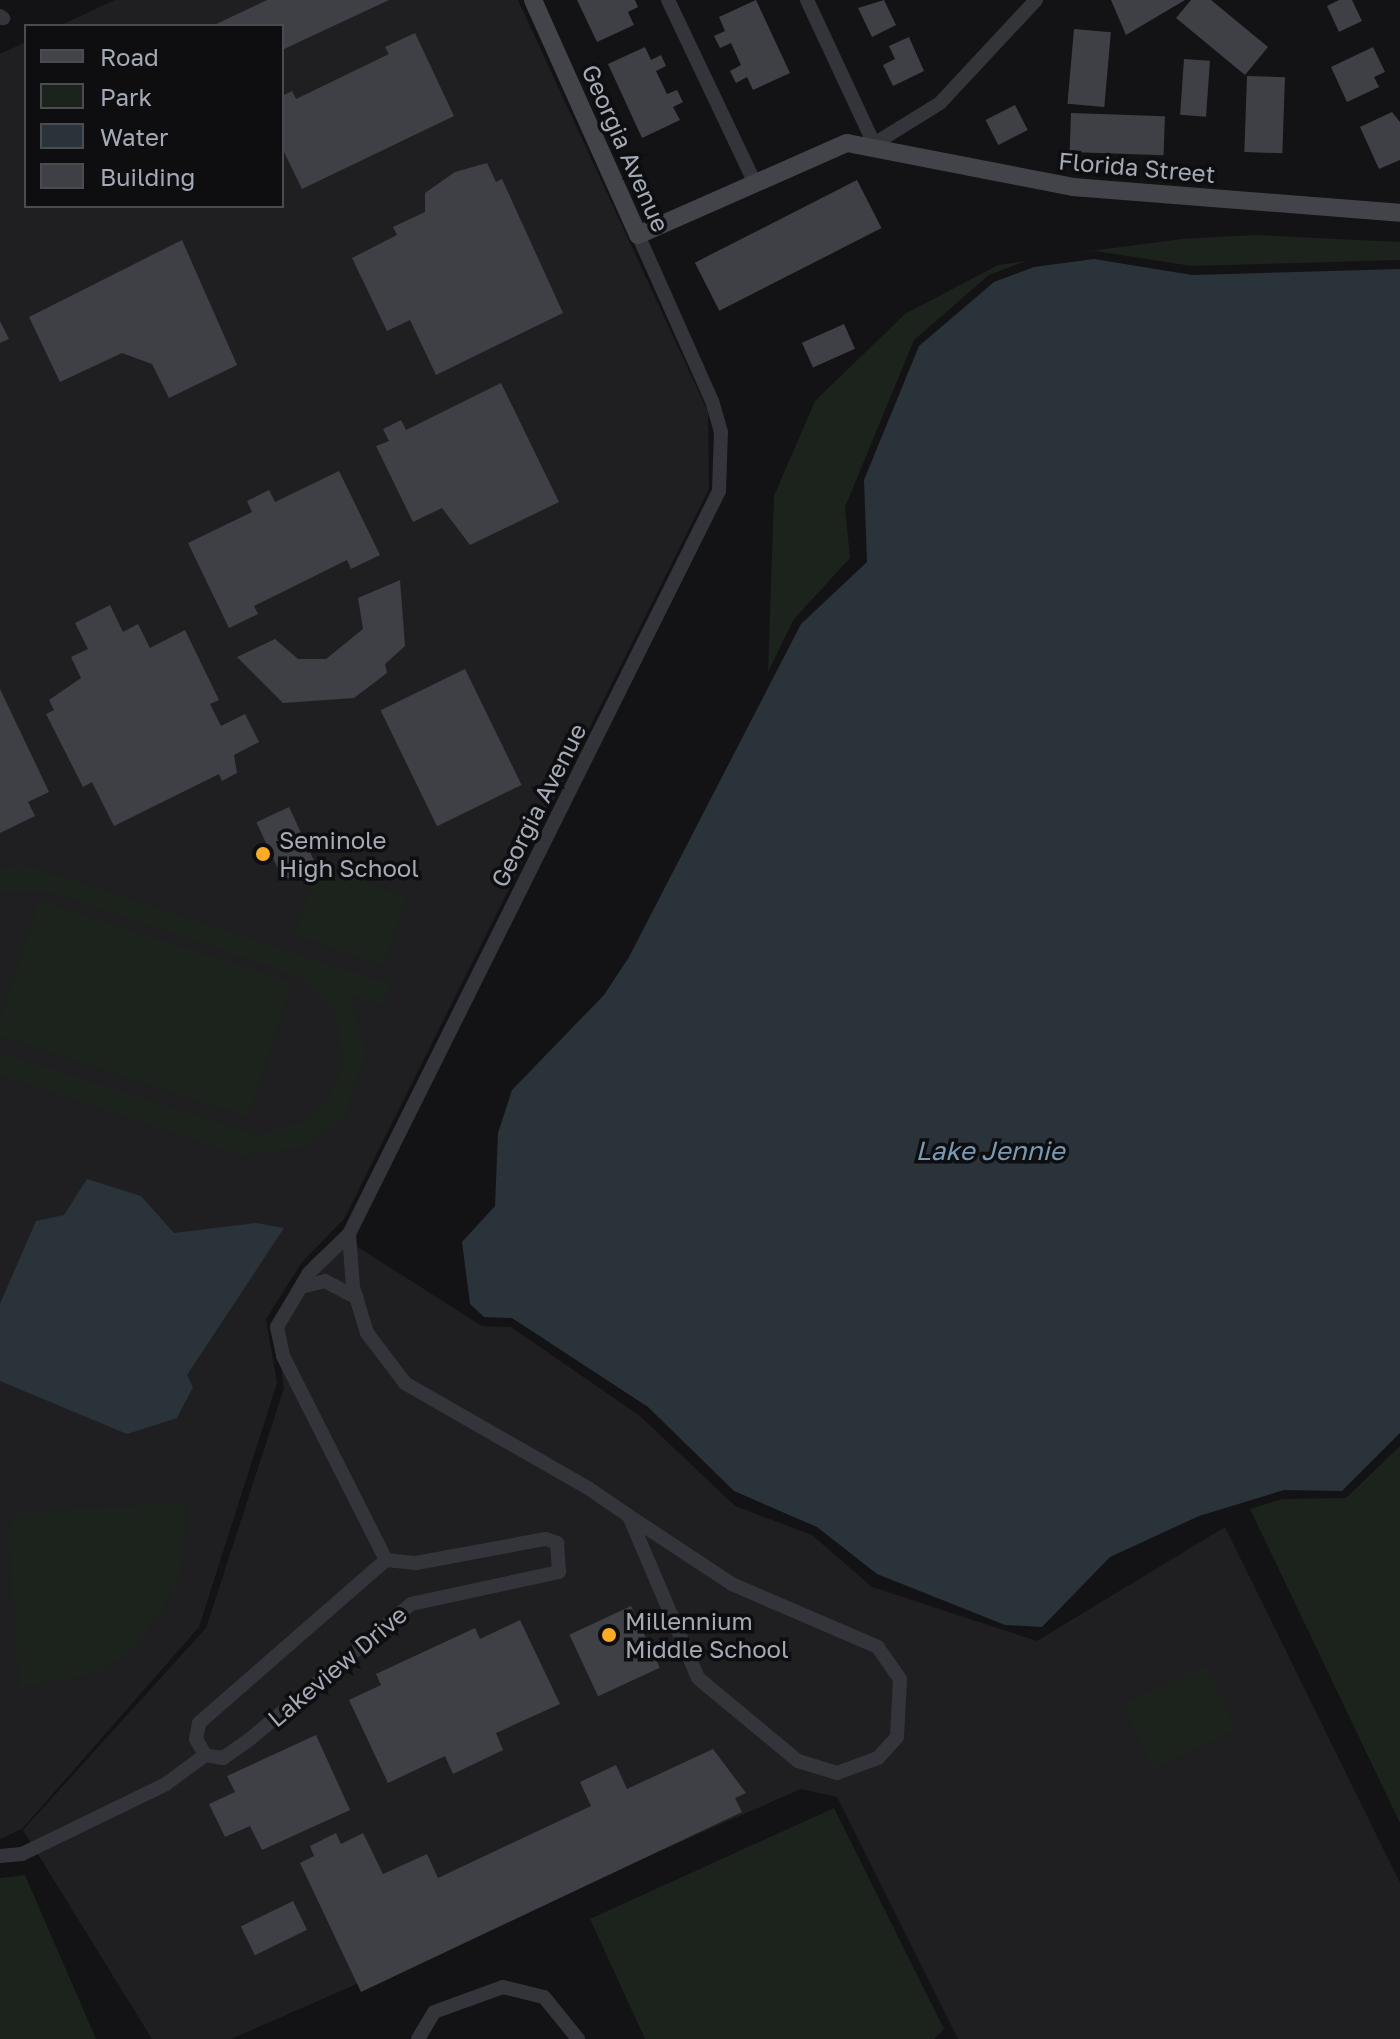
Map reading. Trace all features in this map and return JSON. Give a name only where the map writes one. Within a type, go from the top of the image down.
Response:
[{"type":"street","name":"Georgia Avenue","points":[[349,1234],[719,491],[721,432],[712,401],[533,0]]},
{"type":"street","points":[[668,0],[755,183]]},
{"type":"street","points":[[807,0],[874,144],[940,103],[1036,0]]},
{"type":"street","name":"Florida Street","points":[[638,235],[829,148],[874,144],[1073,187],[1400,213]]},
{"type":"street","points":[[349,1234],[301,1287],[277,1327],[283,1356],[386,1560]]},
{"type":"street","points":[[349,1234],[357,1298],[367,1333],[405,1383],[629,1516],[732,1584],[878,1647],[900,1679],[897,1737],[878,1758],[837,1773],[798,1761],[709,1687],[663,1608],[629,1516]]},
{"type":"street","points":[[301,1287],[325,1281],[357,1298]]},
{"type":"street","name":"Lakeview Drive","points":[[0,1856],[22,1854],[166,1784],[205,1755],[223,1758],[250,1739],[411,1604],[559,1572],[562,1558],[557,1543],[546,1539],[416,1563],[386,1560],[199,1723],[196,1739],[205,1755]]},
{"type":"street","points":[[418,2039],[434,2012],[503,1987],[544,1997],[578,2039]]},
{"type":"shaded area","name":"Seminole High School","points":[[115,0],[518,0],[708,412],[709,489],[344,1219],[302,1262],[266,1319],[277,1383],[199,1627],[22,1829],[0,1839],[0,54],[24,43],[24,208],[284,208],[284,24],[63,24]]},
{"type":"shaded area","name":"Millennium Middle School","points":[[339,1235],[482,1326],[511,1327],[640,1416],[735,1506],[812,1535],[872,1587],[1037,1641],[1225,1527],[1400,1883],[1400,2039],[958,2039],[837,1797],[801,1789],[231,2039],[152,2039],[23,1830],[206,1628],[284,1388],[274,1318],[311,1260]]},
{"type":"green space","points":[[1255,235],[1400,242],[1400,260],[1192,266],[1095,251],[1068,254],[1182,239]]},
{"type":"green space","points":[[1026,261],[989,275],[914,340],[845,507],[850,558],[794,619],[768,672],[774,496],[815,401],[905,314],[998,265]]},
{"type":"green space","points":[[25,865],[391,984],[384,1005],[349,994],[366,1053],[345,1115],[307,1147],[242,1156],[0,1075],[0,1052],[258,1135],[308,1120],[327,1101],[343,1065],[336,1014],[300,977],[50,892],[0,891],[0,868]]},
{"type":"green space","points":[[318,866],[407,897],[383,966],[294,935]]},
{"type":"green space","points":[[39,900],[292,982],[248,1117],[0,1037],[0,1020]]},
{"type":"green space","points":[[1400,1446],[1400,1823],[1250,1509],[1282,1499],[1346,1498]]},
{"type":"green space","points":[[185,1502],[184,1557],[173,1592],[134,1650],[99,1673],[19,1688],[8,1527],[22,1512]]},
{"type":"green space","points":[[1206,1665],[1236,1730],[1153,1769],[1123,1704]]},
{"type":"green space","points":[[834,1808],[944,2029],[934,2039],[645,2039],[590,1919]]},
{"type":"green space","points":[[25,1875],[96,2039],[0,2039],[0,1878]]},
{"type":"water","name":"Lake Jennie","points":[[1094,259],[1192,275],[1400,269],[1400,1433],[1342,1491],[1284,1490],[1199,1516],[1110,1557],[1042,1627],[1005,1625],[877,1574],[817,1527],[734,1491],[648,1407],[512,1318],[484,1317],[470,1304],[462,1242],[495,1206],[498,1133],[512,1090],[604,995],[629,957],[801,624],[867,562],[864,480],[919,346],[994,282],[1034,267]]},
{"type":"water","points":[[87,1179],[141,1196],[174,1233],[256,1223],[284,1228],[187,1375],[193,1387],[177,1418],[127,1434],[0,1381],[0,1304],[36,1221],[64,1215]]},
{"type":"building","points":[[267,0],[389,0],[284,49],[284,24],[216,24]]},
{"type":"building","points":[[577,0],[635,0],[638,7],[628,12],[634,25],[597,42]]},
{"type":"building","points":[[756,0],[790,73],[753,90],[747,77],[736,83],[730,71],[741,65],[731,43],[720,48],[714,36],[725,31],[719,17]]},
{"type":"building","points":[[884,0],[896,25],[872,37],[858,8]]},
{"type":"building","points":[[1111,0],[1185,0],[1126,35]]},
{"type":"building","points":[[1191,0],[1211,0],[1268,47],[1245,75],[1176,18]]},
{"type":"building","points":[[1339,0],[1352,0],[1362,21],[1339,32],[1327,6]]},
{"type":"building","points":[[1074,29],[1111,32],[1104,107],[1067,104]]},
{"type":"building","points":[[415,33],[454,116],[302,189],[284,152],[284,95],[292,91],[296,99],[389,54],[385,47]]},
{"type":"building","points":[[909,37],[924,71],[893,86],[883,65],[895,59],[889,46]]},
{"type":"building","points":[[645,47],[651,60],[661,55],[666,66],[656,71],[667,94],[677,90],[683,102],[673,107],[680,120],[642,138],[608,64]]},
{"type":"building","points":[[1373,47],[1385,72],[1374,77],[1379,87],[1347,102],[1331,67]]},
{"type":"building","points":[[1184,59],[1210,61],[1206,117],[1180,115]]},
{"type":"building","points":[[1247,76],[1285,77],[1282,153],[1244,152]]},
{"type":"building","points":[[1015,105],[1028,130],[998,145],[986,120]]},
{"type":"building","points":[[1392,112],[1400,122],[1400,160],[1379,169],[1360,127]]},
{"type":"building","points":[[1071,113],[1165,116],[1164,155],[1070,152]]},
{"type":"building","points":[[487,163],[496,182],[502,179],[563,313],[436,375],[410,320],[387,331],[352,258],[397,235],[393,227],[425,212],[425,193],[455,172]]},
{"type":"building","points":[[857,180],[882,228],[719,311],[695,263]]},
{"type":"building","points":[[182,240],[237,365],[169,398],[152,364],[122,353],[60,382],[29,317]]},
{"type":"building","points":[[0,321],[9,339],[0,343]]},
{"type":"building","points":[[844,324],[855,349],[813,367],[802,343]]},
{"type":"building","points":[[501,383],[559,502],[470,545],[442,508],[413,522],[376,446],[389,441],[383,429],[401,420],[406,430]]},
{"type":"building","points":[[339,471],[380,555],[351,569],[347,560],[254,606],[258,614],[229,628],[188,543],[252,512],[247,501],[269,490],[275,502]]},
{"type":"building","points":[[400,580],[405,646],[385,664],[387,673],[354,698],[283,703],[237,657],[275,639],[298,659],[326,659],[363,629],[358,598]]},
{"type":"building","points":[[110,605],[123,632],[138,624],[150,648],[185,630],[219,700],[210,704],[221,726],[245,714],[259,742],[234,755],[237,773],[222,781],[219,774],[114,826],[92,782],[83,787],[46,714],[54,710],[49,700],[81,678],[71,657],[88,649],[75,623]]},
{"type":"building","points":[[465,669],[522,785],[437,826],[381,710]]},
{"type":"building","points":[[0,689],[49,792],[28,802],[35,816],[0,833]]},
{"type":"building","points":[[289,807],[316,865],[283,880],[256,822]]},
{"type":"building","points":[[631,1606],[660,1668],[598,1696],[569,1635]]},
{"type":"building","points":[[520,1620],[560,1704],[496,1733],[503,1750],[453,1774],[445,1756],[388,1783],[349,1700],[381,1685],[376,1674],[475,1628],[480,1639]]},
{"type":"building","points":[[316,1735],[350,1810],[262,1850],[250,1826],[225,1837],[209,1804],[235,1792],[227,1776]]},
{"type":"building","points":[[713,1749],[746,1793],[735,1798],[742,1812],[361,1992],[300,1863],[314,1856],[310,1846],[336,1833],[341,1844],[363,1833],[383,1874],[427,1854],[438,1878],[591,1806],[580,1782],[616,1765],[627,1789]]},
{"type":"building","points":[[293,1901],[307,1930],[255,1955],[241,1926]]},
{"type":"place","name":"Seminole High School","points":[[263,854]]},
{"type":"place","name":"Millennium Middle School","points":[[609,1635]]}]
